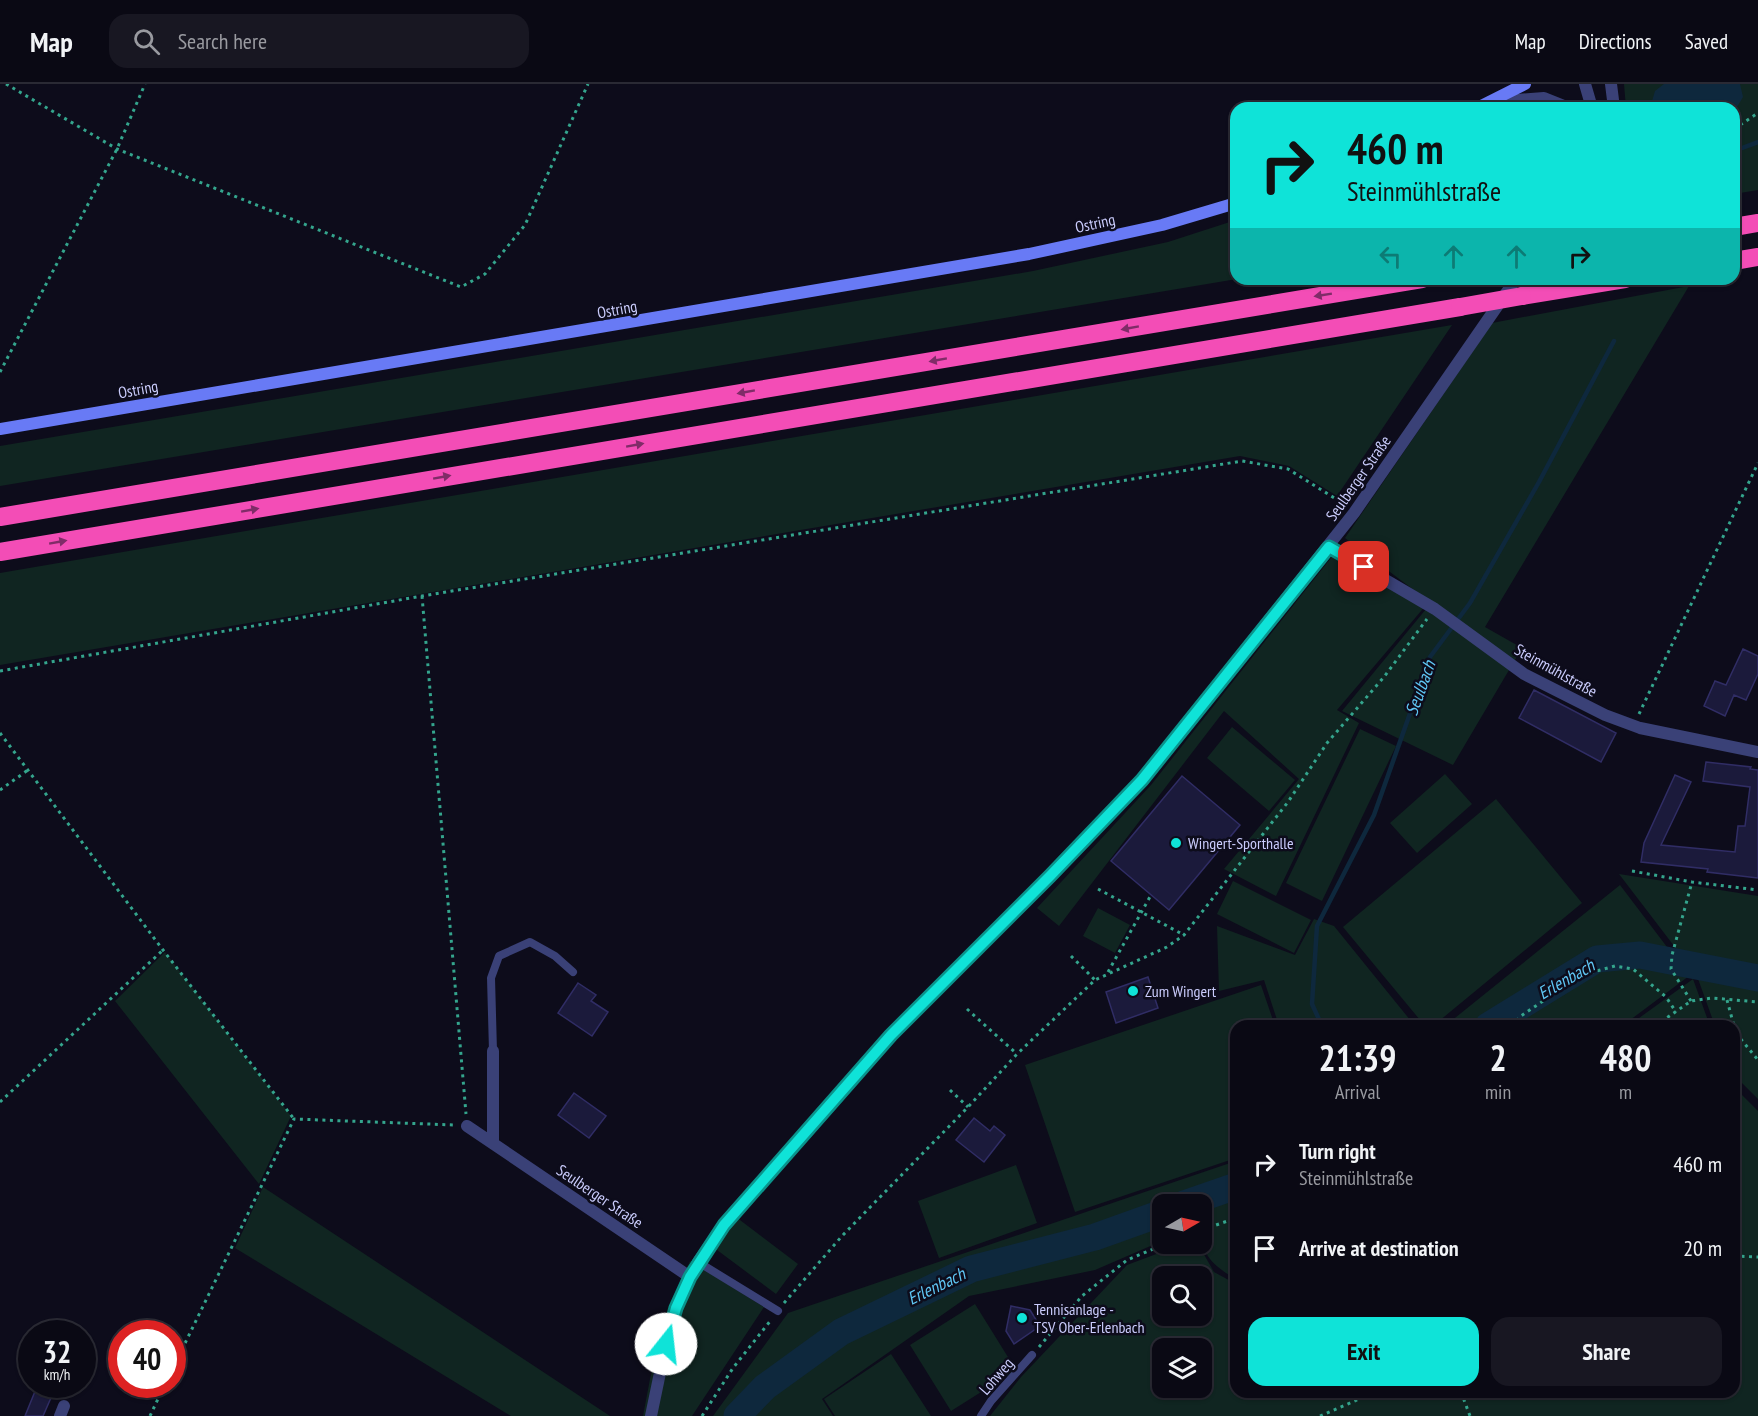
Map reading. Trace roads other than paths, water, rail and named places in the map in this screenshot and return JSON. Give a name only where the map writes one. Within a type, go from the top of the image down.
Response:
[{"type":"highway","points":[[1740,226],[1758,223]]},
{"type":"highway","points":[[1740,260],[1758,257]]},
{"type":"highway","points":[[0,517],[1386,285]]},
{"type":"highway","points":[[0,552],[1589,285]]},
{"type":"main road","points":[[1490,102],[1525,84]]},
{"type":"main road","name":"Ostring","points":[[0,429],[1029,254],[1162,225],[1230,205]]},
{"type":"street","points":[[1585,84],[1590,102]]},
{"type":"street","points":[[1611,84],[1613,102]]},
{"type":"street","points":[[1490,102],[1544,98],[1554,102]]},
{"type":"street","name":"Seulberger Straße","points":[[651,1416],[676,1308],[698,1262],[724,1225],[891,1035],[1142,780],[1329,547],[1512,285]]},
{"type":"street","name":"Steinmühlstraße","points":[[1329,547],[1438,611],[1524,674],[1605,715],[1633,726],[1758,752]]},
{"type":"street","points":[[493,1051],[493,1143]]},
{"type":"street","name":"Seulberger Straße","points":[[467,1126],[690,1277]]},
{"type":"lane","points":[[493,1051],[491,978],[499,956],[530,942],[555,956],[573,972]]},
{"type":"lane","points":[[698,1262],[778,1311]]},
{"type":"lane","name":"Lohweg","points":[[981,1416],[991,1401],[1032,1355]]},
{"type":"water","points":[[1664,84],[1740,84],[1743,97],[1740,102],[1652,102],[1655,91]]},
{"type":"waterway","name":"Seulbach","points":[[1740,149],[1758,142]]},
{"type":"waterway","name":"Seulbach","points":[[1319,1020],[1312,1004],[1317,926],[1374,815],[1430,657],[1470,603],[1539,482],[1614,341]]},
{"type":"waterway","name":"Erlenbach","points":[[1498,1020],[1597,959],[1640,955],[1758,978]]},
{"type":"waterway","name":"Erlenbach","points":[[1212,1194],[1230,1188]]},
{"type":"waterway","name":"Erlenbach","points":[[737,1416],[765,1387],[841,1332],[971,1269],[1095,1237],[1152,1217]]},
{"type":"place","name":"Wingert-Sporthalle","points":[[1176,843]]},
{"type":"place","name":"Zum Wingert","points":[[1133,991]]},
{"type":"place","name":"Tennisanlage - TSV Ober-Erlenbach","points":[[1022,1318]]}]
